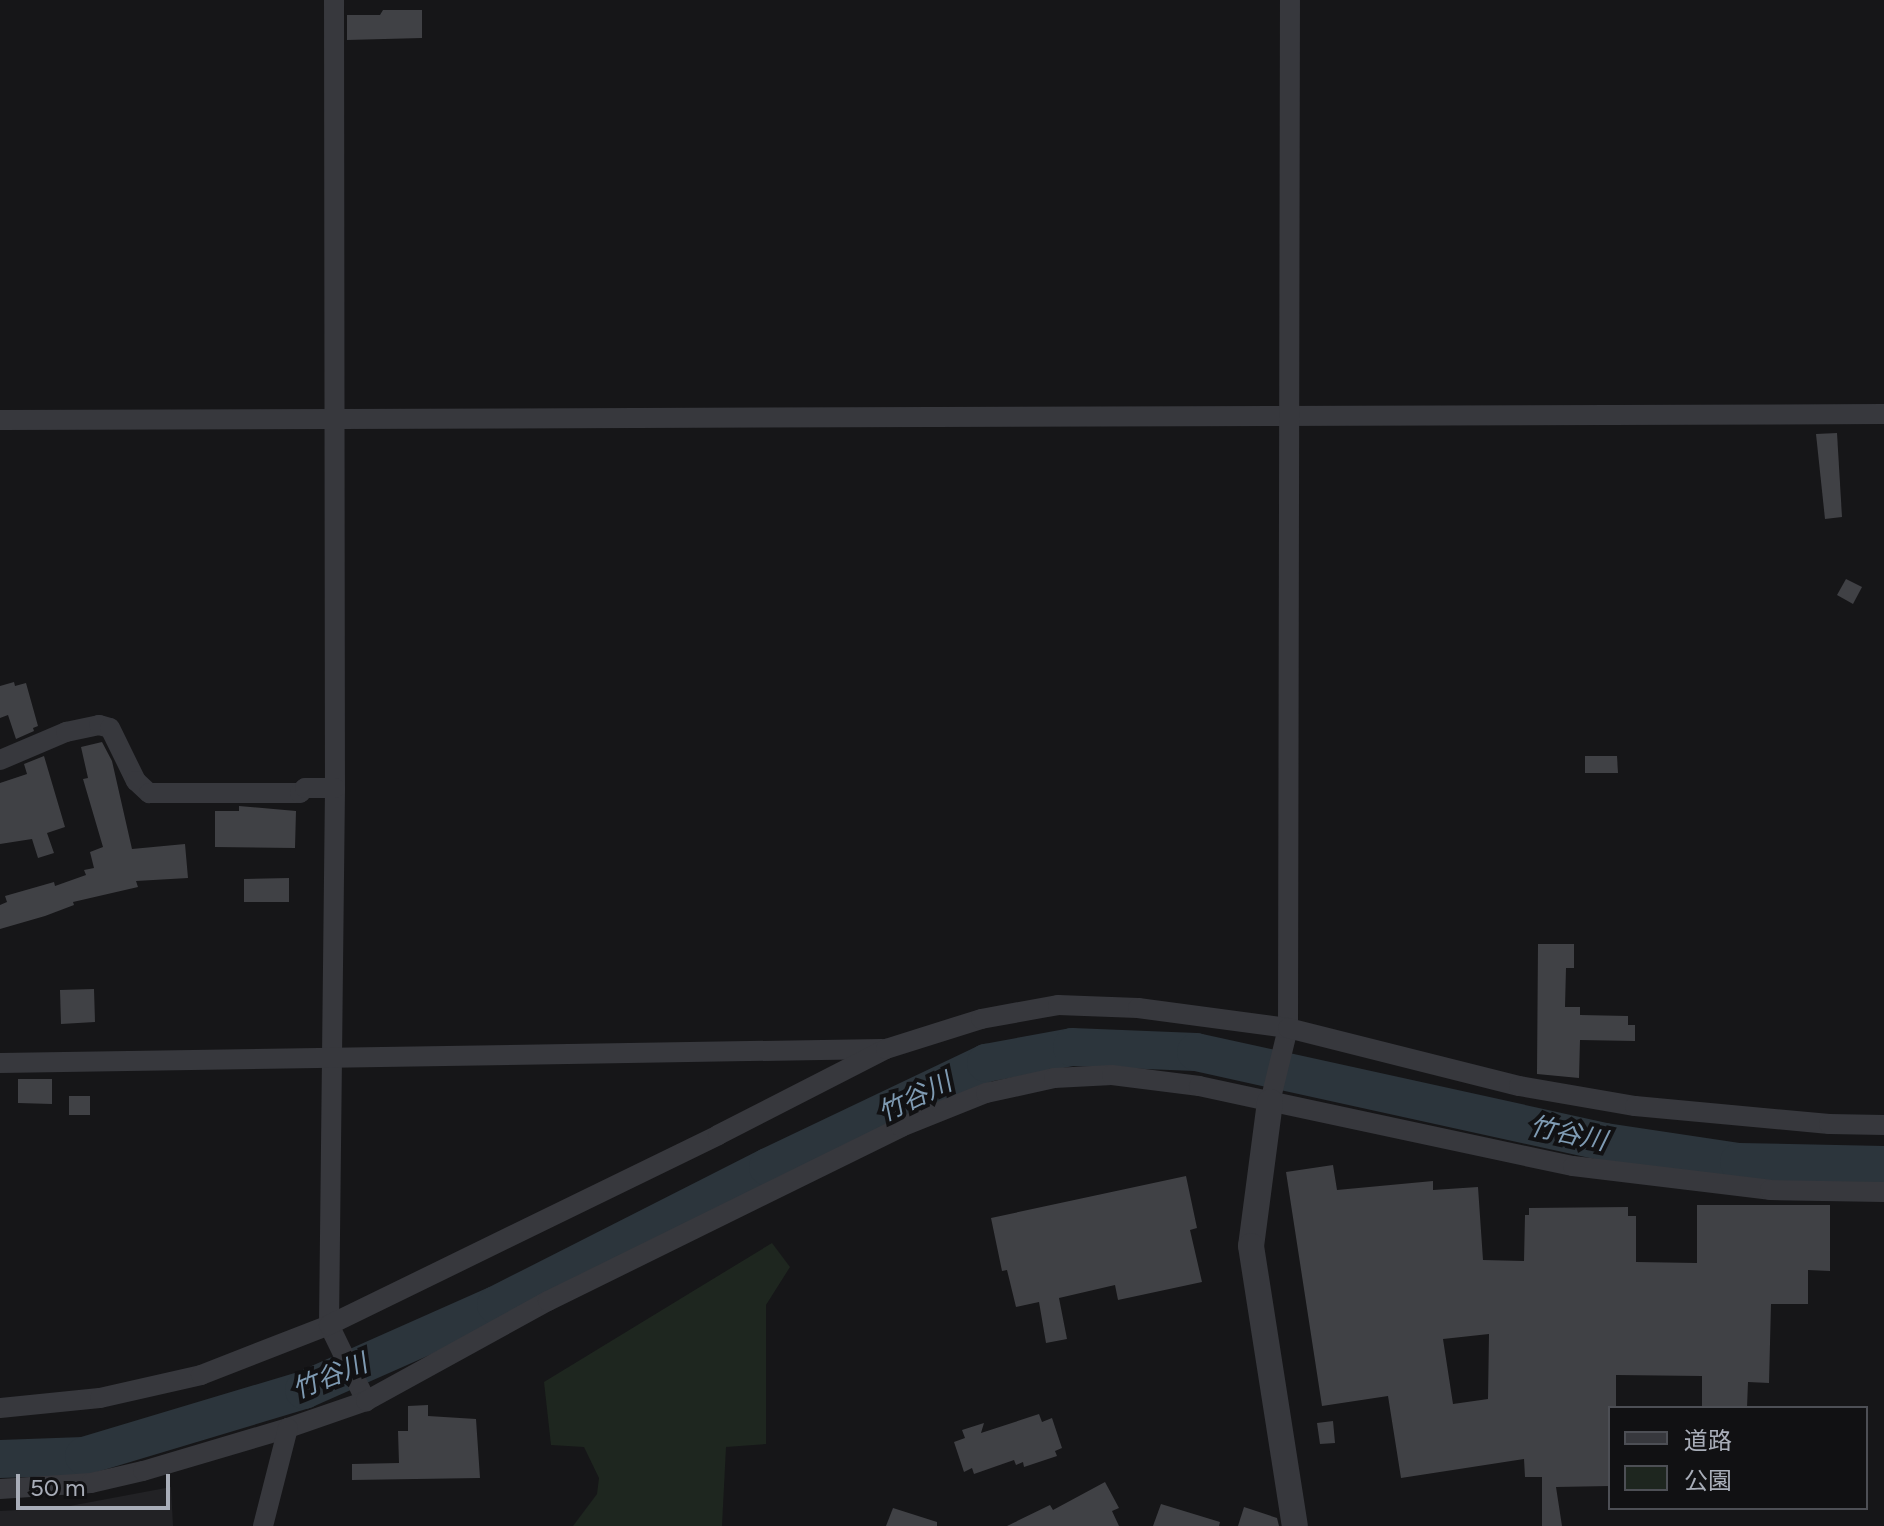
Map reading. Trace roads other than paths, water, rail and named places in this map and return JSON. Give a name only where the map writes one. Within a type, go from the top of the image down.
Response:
[{"type":"street","points":[[334,0],[335,788],[329,1325],[363,1395]]},
{"type":"street","points":[[1290,0],[1287,1034],[1272,1097],[1251,1246],[1295,1526]]},
{"type":"street","points":[[0,420],[1884,414]]},
{"type":"street","points":[[0,760],[66,732],[99,725],[110,728],[136,781],[149,793],[300,793],[305,788],[335,788]]},
{"type":"street","points":[[0,1408],[100,1398],[201,1375],[329,1325],[704,1142],[886,1049],[981,1019],[1058,1005],[1138,1008],[1287,1034],[1519,1086],[1635,1106],[1829,1124],[1884,1125]]},
{"type":"street","points":[[0,1063],[886,1049]]},
{"type":"street","points":[[0,1489],[91,1483],[288,1428],[363,1395],[901,1127],[986,1093],[1054,1078],[1112,1075],[1272,1097],[1573,1166],[1770,1190],[1884,1192]]},
{"type":"street","points":[[263,1526],[288,1428]]},
{"type":"waterway","name":"竹谷川","points":[[0,1459],[84,1456],[304,1390],[496,1305],[768,1167],[986,1063],[1072,1047],[1196,1052],[1605,1142],[1739,1162],[1884,1165]]}]
